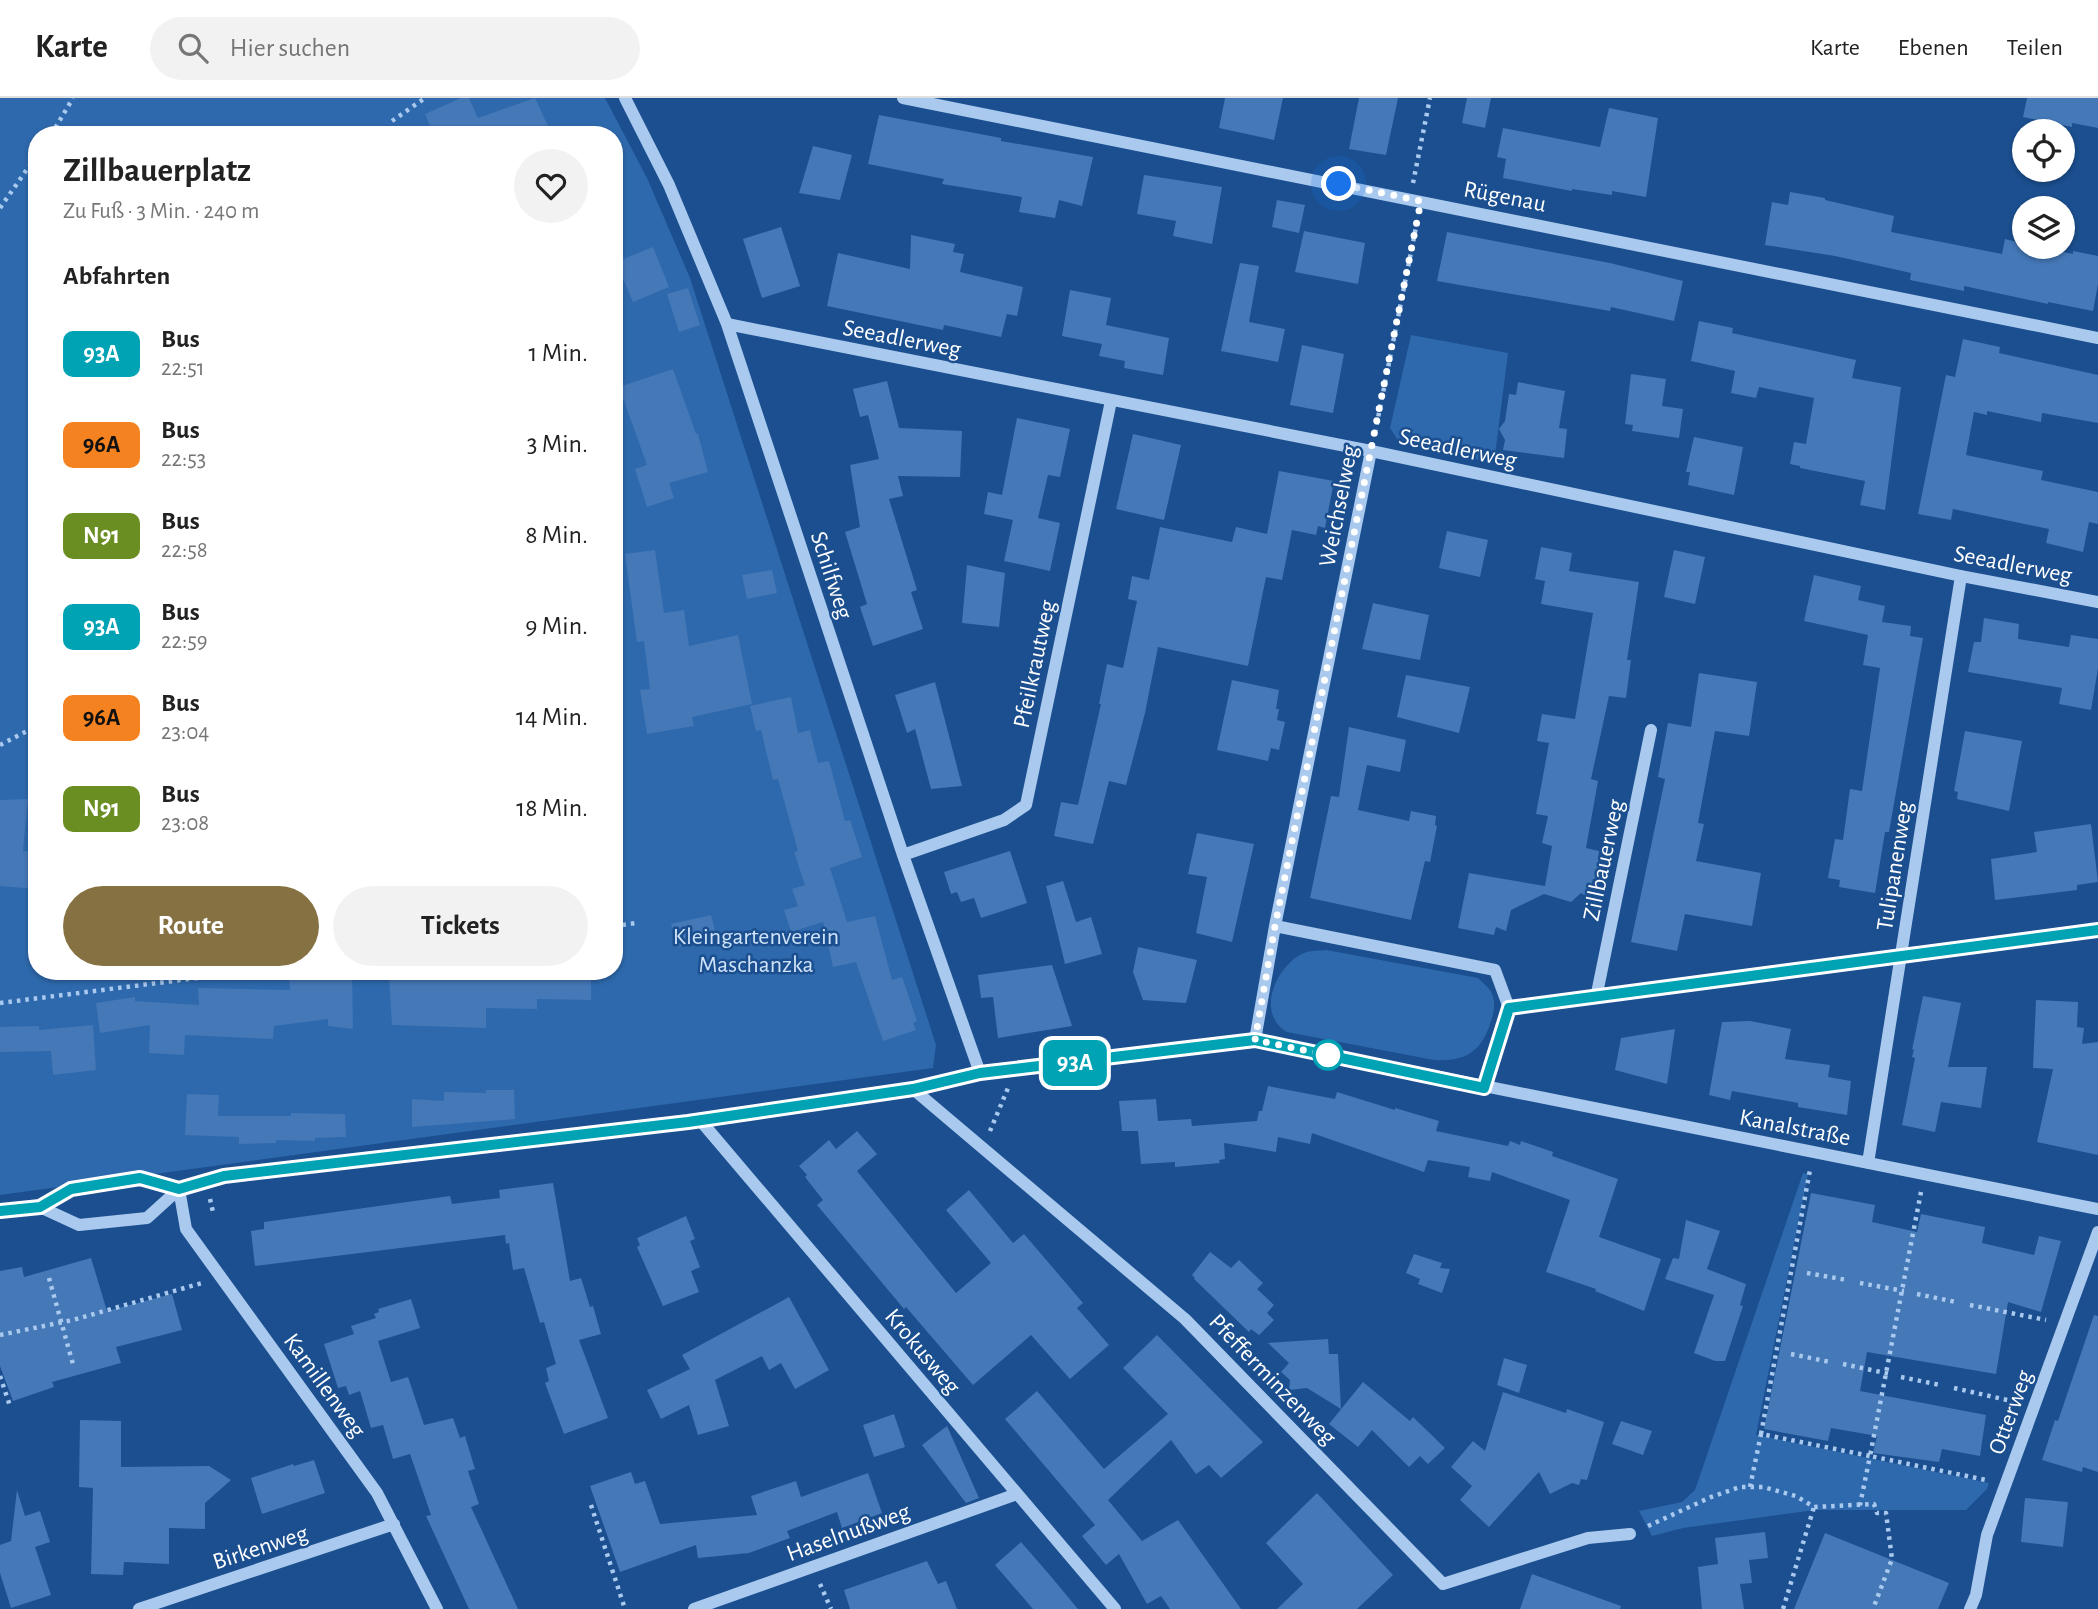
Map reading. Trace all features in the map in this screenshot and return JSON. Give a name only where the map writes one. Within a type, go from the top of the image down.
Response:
[{"type":"street","name":"Schilfweg","points":[[625,98],[669,185],[727,324],[904,855],[980,1073]]},
{"type":"street","name":"Rügenau","points":[[903,98],[2098,338]]},
{"type":"street","name":"Seeadlerweg","points":[[727,324],[1371,451],[1961,576],[2098,602]]},
{"type":"street","name":"Pfeilkrautweg","points":[[904,855],[1004,820],[1027,806],[1111,401]]},
{"type":"street","name":"Weichselweg","points":[[1255,1040],[1275,926],[1371,451]]},
{"type":"street","name":"Tulipanenweg","points":[[1868,1163],[1961,576]]},
{"type":"street","name":"Zillbauerweg","points":[[1596,998],[1651,730]]},
{"type":"street","points":[[1275,926],[1495,970],[1509,1008],[1484,1088]]},
{"type":"street","points":[[1509,1008],[2098,930]]},
{"type":"street","points":[[40,1207],[79,1225],[147,1218],[179,1189],[224,1176],[700,1120],[913,1089],[980,1073],[1255,1040]]},
{"type":"street","name":"Kanalstraße","points":[[1255,1040],[2098,1209]]},
{"type":"street","name":"Pfefferminzenweg","points":[[913,1089],[1185,1319],[1443,1584],[1588,1538],[1630,1534]]},
{"type":"street","name":"Krokusweg","points":[[700,1120],[1115,1609]]},
{"type":"street","points":[[0,1211],[40,1207],[71,1189],[140,1178],[179,1189]]},
{"type":"street","name":"Kamillenweg","points":[[179,1189],[186,1229],[377,1493],[437,1609]]},
{"type":"street","name":"Otterweg","points":[[1970,1609],[1976,1595],[1987,1535],[2098,1232]]},
{"type":"street","name":"Haselnußweg","points":[[694,1609],[1017,1494]]},
{"type":"street","name":"Birkenweg","points":[[139,1609],[394,1524]]},
{"type":"path","points":[[56,126],[73,98]]},
{"type":"path","points":[[392,121],[425,98]]},
{"type":"path","name":"Weichselweg","points":[[1371,451],[1421,201],[1412,190],[1430,98]]},
{"type":"path","points":[[0,208],[28,168]]},
{"type":"path","points":[[0,745],[28,731]]},
{"type":"path","points":[[623,925],[638,923]]},
{"type":"path","points":[[0,1003],[181,980]]},
{"type":"path","points":[[983,1148],[1016,1070]]},
{"type":"path","points":[[1749,1487],[1814,1153]]},
{"type":"path","points":[[1860,1505],[1889,1374],[1924,1174]]},
{"type":"path","points":[[1807,1273],[1847,1280]]},
{"type":"path","points":[[49,1278],[74,1368]]},
{"type":"path","points":[[0,1335],[61,1322],[205,1282]]},
{"type":"path","points":[[1860,1283],[1904,1291]]},
{"type":"path","points":[[1917,1294],[1956,1302]]},
{"type":"path","points":[[1970,1305],[2064,1324]]},
{"type":"path","points":[[1791,1354],[1830,1362]]},
{"type":"path","points":[[1843,1364],[1889,1374]]},
{"type":"path","points":[[0,1376],[10,1406]]},
{"type":"path","points":[[1901,1377],[1940,1385]]},
{"type":"path","points":[[1954,1388],[2034,1406]]},
{"type":"path","points":[[1760,1434],[2006,1484]]},
{"type":"path","points":[[1630,1534],[1711,1497],[1740,1487],[1763,1486],[1796,1496],[1814,1507],[1874,1504],[1877,1513],[1886,1513],[1892,1559],[1873,1609]]},
{"type":"path","points":[[591,1505],[625,1609]]},
{"type":"path","points":[[1783,1609],[1814,1507]]},
{"type":"green space","name":"Kleingartenverein Maschanzka","points":[[0,98],[605,98],[620,126],[28,126],[28,980],[623,980],[623,132],[647,178],[690,278],[936,1045],[933,1068],[0,1195]]},
{"type":"green space","points":[[1411,335],[1508,353],[1494,463],[1399,442],[1390,428]]},
{"type":"green space","points":[[1326,950],[1478,978],[1491,992],[1494,1005],[1483,1040],[1471,1053],[1463,1057],[1434,1060],[1287,1032],[1277,1024],[1272,1014],[1273,990],[1278,979],[1294,959],[1304,953]]},
{"type":"green space","points":[[1803,1173],[1808,1174],[1756,1435],[1989,1483],[1987,1489],[1966,1510],[1815,1510],[1683,1528],[1652,1536],[1639,1511],[1682,1502],[1695,1490]]},
{"type":"building","points":[[461,98],[469,98],[478,118],[535,98],[548,126],[430,126],[425,114]]},
{"type":"building","points":[[1225,98],[1283,98],[1274,140],[1219,128]]},
{"type":"building","points":[[1359,98],[1398,98],[1386,155],[1349,149]]},
{"type":"building","points":[[1467,98],[1491,98],[1485,128],[1462,123]]},
{"type":"building","points":[[2027,98],[2098,98],[2098,128],[2075,124],[2075,119],[2023,117]]},
{"type":"building","points":[[1609,108],[1658,118],[1646,197],[1612,191],[1612,195],[1572,191],[1503,178],[1506,159],[1497,157],[1503,128],[1600,147]]},
{"type":"building","points":[[879,115],[1093,157],[1082,206],[1059,200],[1055,218],[1019,212],[1022,197],[942,184],[944,179],[868,164]]},
{"type":"building","points":[[813,146],[852,155],[840,200],[799,193]]},
{"type":"building","points":[[1144,175],[1222,187],[1212,244],[1173,236],[1176,221],[1137,214]]},
{"type":"building","points":[[1790,192],[1825,198],[1894,216],[1891,232],[2002,254],[2005,239],[2012,241],[2012,259],[2075,259],[2075,251],[2098,256],[2098,284],[2093,311],[1964,286],[1964,291],[1910,280],[1911,273],[1835,256],[1765,245],[1772,202],[1788,205]]},
{"type":"building","points":[[1277,200],[1305,205],[1299,233],[1272,227]]},
{"type":"building","points":[[781,227],[800,286],[762,298],[743,239]]},
{"type":"building","points":[[1304,231],[1365,243],[1358,284],[1295,272]]},
{"type":"building","points":[[1447,232],[1610,263],[1683,281],[1674,321],[1611,307],[1610,311],[1437,281]]},
{"type":"building","points":[[911,235],[955,244],[953,252],[964,254],[960,272],[1023,287],[1017,316],[1007,314],[1001,337],[944,325],[943,330],[827,306],[838,253],[910,269]]},
{"type":"building","points":[[653,247],[669,287],[633,302],[623,278],[623,259]]},
{"type":"building","points":[[1240,263],[1259,266],[1249,322],[1285,329],[1278,362],[1221,351]]},
{"type":"building","points":[[688,288],[700,325],[679,332],[667,294]]},
{"type":"building","points":[[1070,290],[1111,298],[1106,325],[1169,338],[1163,375],[1124,368],[1125,361],[1099,356],[1102,344],[1062,336]]},
{"type":"building","points":[[1699,321],[1733,328],[1732,333],[1856,360],[1852,378],[1901,387],[1885,510],[1860,505],[1865,481],[1790,464],[1794,442],[1806,444],[1814,398],[1759,387],[1756,398],[1731,393],[1735,371],[1691,361]]},
{"type":"building","points":[[1963,339],[2000,347],[1999,353],[2098,375],[2098,423],[2042,413],[2041,422],[1987,411],[1987,415],[1974,412],[1966,455],[2043,471],[2041,480],[2098,492],[2098,524],[2089,522],[2083,552],[2046,543],[2049,529],[1953,509],[1951,520],[1918,514],[1946,375],[1955,377]]},
{"type":"building","points":[[1302,345],[1344,354],[1333,413],[1290,405]]},
{"type":"building","points":[[673,369],[698,434],[708,472],[669,483],[674,498],[647,507],[635,469],[647,465],[623,398],[623,386]]},
{"type":"building","points":[[1631,374],[1666,379],[1662,406],[1683,409],[1679,438],[1632,431],[1633,425],[1625,424]]},
{"type":"building","points":[[887,381],[899,428],[962,431],[960,477],[898,476],[903,496],[889,499],[917,590],[911,592],[923,629],[873,646],[860,607],[867,604],[845,532],[860,527],[850,465],[879,459],[868,415],[860,417],[853,389]]},
{"type":"building","points":[[1518,382],[1565,391],[1559,428],[1567,429],[1564,458],[1503,450],[1505,440],[1499,429],[1505,421],[1509,394],[1516,395]]},
{"type":"building","points":[[1017,418],[1070,429],[1060,477],[1048,475],[1038,518],[1060,523],[1050,571],[1004,561],[1013,520],[984,514],[988,492],[1002,495]]},
{"type":"building","points":[[1133,434],[1181,445],[1164,520],[1116,509]]},
{"type":"building","points":[[1694,437],[1743,447],[1734,495],[1688,485],[1690,472],[1686,472]]},
{"type":"building","points":[[1279,471],[1334,481],[1325,528],[1318,526],[1316,535],[1292,530],[1282,580],[1266,577],[1248,666],[1158,647],[1145,713],[1126,785],[1109,781],[1093,844],[1054,836],[1061,802],[1078,805],[1101,704],[1107,664],[1123,668],[1137,601],[1128,599],[1132,576],[1149,580],[1160,527],[1232,542],[1236,527],[1267,534]]},
{"type":"building","points":[[1447,531],[1488,540],[1480,577],[1439,568]]},
{"type":"building","points":[[1541,547],[1572,553],[1569,571],[1639,582],[1627,660],[1631,660],[1626,698],[1609,696],[1591,779],[1598,781],[1586,848],[1599,851],[1598,860],[1602,865],[1597,878],[1593,879],[1588,897],[1581,893],[1571,902],[1544,894],[1511,910],[1506,931],[1496,927],[1494,935],[1458,928],[1469,873],[1545,886],[1552,846],[1542,843],[1548,816],[1536,814],[1549,743],[1537,741],[1542,714],[1575,719],[1593,613],[1541,604],[1545,581],[1535,579]]},
{"type":"building","points":[[655,550],[664,613],[684,610],[689,646],[738,635],[752,704],[692,717],[694,726],[647,734],[640,690],[650,689],[644,641],[637,642],[625,554]]},
{"type":"building","points":[[1674,550],[1705,557],[1695,604],[1664,597]]},
{"type":"building","points":[[967,565],[1005,573],[999,627],[962,623]]},
{"type":"building","points":[[772,570],[777,593],[747,599],[742,575]]},
{"type":"building","points":[[1814,575],[1861,586],[1858,600],[1885,606],[1882,622],[1911,626],[1910,636],[1923,638],[1889,832],[1885,832],[1875,893],[1839,887],[1840,880],[1828,878],[1835,839],[1843,840],[1850,789],[1862,791],[1880,668],[1863,665],[1868,635],[1804,621]]},
{"type":"building","points":[[1373,603],[1429,615],[1420,660],[1362,649]]},
{"type":"building","points":[[1984,618],[2019,624],[2018,639],[2069,647],[2071,635],[2098,639],[2098,668],[2091,710],[2059,704],[2062,688],[1968,672],[1974,642],[1981,642]]},
{"type":"building","points":[[1699,673],[1757,682],[1749,736],[1715,731],[1698,823],[1704,824],[1696,861],[1761,873],[1752,926],[1685,914],[1677,951],[1631,942],[1665,779],[1658,777],[1668,723],[1691,727]]},
{"type":"building","points":[[1406,675],[1470,687],[1459,733],[1397,717]]},
{"type":"building","points":[[1232,680],[1279,690],[1277,720],[1285,722],[1279,750],[1271,748],[1268,761],[1217,750]]},
{"type":"building","points":[[935,682],[962,786],[931,789],[915,729],[907,733],[895,695]]},
{"type":"building","points":[[791,697],[798,733],[810,730],[818,763],[829,761],[845,821],[850,820],[862,857],[830,868],[847,922],[875,916],[892,980],[902,977],[917,1021],[913,1023],[916,1030],[883,1041],[856,962],[833,967],[823,922],[791,932],[784,910],[798,906],[792,889],[805,885],[794,852],[798,851],[778,779],[773,780],[761,730],[756,731],[750,706]]},
{"type":"building","points":[[1349,727],[1406,740],[1400,772],[1367,765],[1358,810],[1409,821],[1411,811],[1436,816],[1437,826],[1430,862],[1425,861],[1411,920],[1310,898],[1331,796],[1339,797]]},
{"type":"building","points":[[1965,731],[2022,741],[2009,811],[1957,799],[1958,792],[1954,791]]},
{"type":"building","points":[[28,799],[23,851],[28,851],[28,888],[0,886],[0,800]]},
{"type":"building","points":[[2091,824],[2098,882],[2077,885],[2077,890],[1995,900],[1991,859],[2037,852],[2034,832]]},
{"type":"building","points":[[1197,833],[1254,844],[1232,942],[1196,933],[1207,877],[1188,874]]},
{"type":"building","points":[[1010,851],[1027,903],[981,918],[974,898],[961,902],[957,892],[951,894],[944,872]]},
{"type":"building","points":[[1063,881],[1076,922],[1091,917],[1102,954],[1065,964],[1046,886]]},
{"type":"building","points":[[711,915],[717,938],[677,947],[671,924]]},
{"type":"building","points":[[1138,947],[1197,960],[1186,1003],[1143,1000],[1133,972]]},
{"type":"building","points":[[1052,965],[1072,1026],[998,1038],[993,997],[981,998],[978,975]]},
{"type":"building","points":[[289,980],[352,980],[353,1029],[328,1026],[328,1019],[274,1026],[273,1039],[185,1035],[184,1055],[149,1053],[150,1025],[100,1033],[96,1003],[135,997],[135,1001],[199,1005],[198,988],[290,990]]},
{"type":"building","points":[[389,980],[591,980],[591,1000],[537,999],[537,1009],[486,1008],[486,1028],[392,1025]]},
{"type":"building","points":[[1923,996],[1961,1003],[1948,1067],[1987,1067],[1981,1108],[1941,1102],[1935,1132],[1902,1125],[1915,1058],[1912,1057],[1914,1049],[1912,1050]]},
{"type":"building","points":[[2036,1000],[2078,1002],[2077,1027],[2084,1028],[2082,1044],[2098,1042],[2098,1155],[2037,1142],[2053,1069],[2033,1068]]},
{"type":"building","points":[[1750,1021],[1791,1029],[1785,1059],[1830,1065],[1828,1077],[1851,1081],[1847,1115],[1798,1107],[1798,1103],[1732,1091],[1730,1100],[1709,1095],[1722,1022]]},
{"type":"building","points":[[93,1025],[96,1070],[53,1075],[51,1051],[0,1052],[0,1027],[39,1026],[39,1030]]},
{"type":"building","points":[[1675,1029],[1667,1084],[1615,1070],[1621,1038]]},
{"type":"building","points":[[1268,1086],[1335,1099],[1337,1092],[1439,1121],[1436,1131],[1508,1146],[1510,1141],[1520,1145],[1521,1141],[1553,1152],[1552,1156],[1618,1179],[1599,1237],[1661,1259],[1644,1311],[1595,1291],[1596,1289],[1546,1272],[1570,1200],[1492,1172],[1490,1181],[1468,1177],[1470,1167],[1428,1160],[1424,1172],[1312,1133],[1310,1144],[1278,1137],[1276,1152],[1224,1143],[1225,1159],[1219,1160],[1220,1163],[1175,1167],[1175,1162],[1141,1164],[1138,1131],[1122,1131],[1119,1101],[1156,1099],[1158,1121],[1191,1119],[1192,1126],[1257,1121]]},
{"type":"building","points":[[486,1090],[514,1090],[515,1119],[412,1127],[412,1099],[444,1101],[444,1092],[486,1093]]},
{"type":"building","points":[[187,1094],[219,1095],[218,1116],[345,1114],[346,1137],[239,1144],[239,1137],[185,1135]]},
{"type":"building","points":[[857,1131],[877,1154],[857,1171],[956,1293],[991,1263],[946,1210],[969,1190],[1013,1243],[1024,1234],[1083,1303],[1077,1308],[1109,1345],[1070,1379],[1031,1335],[973,1385],[906,1307],[904,1309],[817,1205],[823,1200],[799,1166],[829,1140],[836,1149]]},
{"type":"building","points":[[553,1183],[570,1281],[581,1278],[601,1334],[579,1340],[608,1418],[564,1434],[545,1383],[549,1381],[546,1368],[556,1364],[544,1322],[540,1323],[524,1268],[513,1270],[509,1243],[506,1244],[505,1235],[255,1266],[251,1231],[264,1229],[264,1222],[450,1196],[452,1204],[500,1198],[499,1190]]},
{"type":"building","points":[[1811,1193],[1875,1205],[1872,1222],[1917,1232],[1921,1214],[1985,1227],[1982,1243],[2034,1255],[2039,1236],[2061,1241],[2041,1312],[2008,1302],[1996,1374],[1867,1352],[1860,1391],[1986,1415],[1980,1456],[1942,1449],[1939,1462],[1873,1453],[1877,1436],[1831,1428],[1828,1441],[1764,1429]]},
{"type":"building","points":[[686,1216],[695,1239],[690,1241],[700,1267],[691,1271],[699,1292],[663,1306],[637,1247],[640,1245],[637,1238]]},
{"type":"building","points":[[1686,1220],[1720,1231],[1707,1269],[1746,1284],[1740,1305],[1743,1306],[1725,1361],[1715,1361],[1694,1353],[1714,1295],[1665,1279],[1673,1258],[1679,1259]]},
{"type":"building","points":[[1210,1252],[1231,1268],[1239,1260],[1263,1283],[1257,1289],[1274,1305],[1267,1313],[1274,1320],[1259,1335],[1251,1329],[1249,1332],[1194,1279],[1192,1275]]},
{"type":"building","points":[[1414,1254],[1442,1263],[1440,1268],[1450,1269],[1442,1293],[1418,1284],[1420,1279],[1406,1273]]},
{"type":"building","points":[[91,1258],[107,1311],[172,1294],[182,1330],[116,1347],[121,1363],[52,1382],[54,1387],[13,1401],[0,1366],[0,1271],[22,1267],[24,1277]]},
{"type":"building","points":[[789,1297],[829,1370],[795,1389],[781,1363],[769,1370],[762,1356],[715,1380],[729,1426],[698,1435],[689,1405],[661,1419],[647,1390],[690,1369],[682,1355]]},
{"type":"building","points":[[411,1299],[420,1328],[378,1341],[391,1382],[408,1377],[424,1425],[453,1418],[460,1438],[465,1436],[475,1469],[468,1471],[479,1504],[471,1507],[518,1609],[469,1609],[426,1516],[431,1515],[410,1454],[393,1459],[383,1425],[371,1428],[360,1391],[349,1395],[346,1386],[338,1388],[324,1344],[354,1334],[351,1326],[376,1318],[374,1314],[379,1312],[378,1309]]},
{"type":"building","points":[[2094,1315],[2098,1316],[2098,1472],[2083,1467],[2082,1472],[2042,1460]]},
{"type":"building","points":[[1157,1335],[1263,1442],[1221,1478],[1209,1465],[1196,1474],[1171,1440],[1108,1500],[1142,1541],[1178,1520],[1241,1609],[1170,1609],[1161,1596],[1147,1604],[1119,1554],[1106,1565],[1082,1536],[1095,1525],[1005,1419],[1037,1391],[1104,1469],[1168,1414],[1123,1368]]},
{"type":"building","points":[[1328,1339],[1329,1354],[1338,1354],[1341,1409],[1307,1388],[1289,1390],[1290,1380],[1281,1372],[1289,1363],[1268,1343]]},
{"type":"building","points":[[1504,1358],[1527,1365],[1519,1393],[1497,1385]]},
{"type":"building","points":[[1363,1382],[1410,1421],[1413,1417],[1445,1448],[1428,1464],[1420,1456],[1409,1467],[1372,1430],[1358,1447],[1329,1424]]},
{"type":"building","points":[[1503,1392],[1566,1413],[1567,1409],[1604,1422],[1587,1480],[1581,1479],[1579,1485],[1572,1483],[1550,1494],[1539,1472],[1489,1527],[1460,1500],[1472,1486],[1451,1467],[1473,1441],[1485,1451]]},
{"type":"building","points":[[894,1414],[905,1447],[874,1457],[863,1425]]},
{"type":"building","points":[[80,1420],[121,1421],[121,1467],[209,1466],[231,1480],[205,1503],[205,1529],[169,1528],[169,1564],[124,1562],[123,1575],[91,1574],[93,1488],[79,1487]]},
{"type":"building","points":[[1621,1421],[1652,1431],[1643,1455],[1612,1444]]},
{"type":"building","points":[[947,1426],[979,1498],[966,1503],[922,1445]]},
{"type":"building","points":[[314,1460],[325,1493],[262,1514],[251,1478]]},
{"type":"building","points":[[631,1472],[635,1484],[645,1481],[660,1524],[757,1515],[751,1496],[796,1481],[801,1497],[868,1473],[882,1513],[842,1528],[837,1512],[787,1531],[790,1538],[749,1553],[698,1558],[696,1545],[620,1572],[590,1486]]},
{"type":"building","points":[[17,1490],[25,1516],[40,1511],[50,1542],[35,1547],[51,1595],[11,1608],[0,1573],[0,1545],[11,1541]]},
{"type":"building","points":[[1317,1493],[1393,1575],[1357,1609],[1277,1609],[1303,1584],[1266,1543]]},
{"type":"building","points":[[2025,1498],[2068,1502],[2063,1547],[2021,1542]]},
{"type":"building","points":[[1765,1532],[1768,1558],[1749,1560],[1752,1583],[1740,1584],[1744,1609],[1702,1609],[1698,1567],[1718,1564],[1715,1538]]},
{"type":"building","points":[[1825,1533],[1949,1583],[1938,1609],[1794,1609]]},
{"type":"building","points":[[1021,1542],[1078,1609],[1033,1609],[995,1565]]},
{"type":"building","points":[[927,1561],[938,1584],[946,1581],[957,1609],[850,1609],[844,1590]]},
{"type":"building","points":[[1532,1574],[1621,1606],[1620,1609],[1520,1609]]},
{"type":"bus line","name":"93A","points":[[0,1211],[40,1207],[71,1189],[140,1178],[179,1189],[224,1176],[688,1122],[913,1089],[980,1073],[1255,1040],[1484,1088],[1509,1008],[2098,930]]},
{"type":"route","points":[[1328,1055],[1255,1040],[1275,926],[1421,201],[1339,184]]}]
